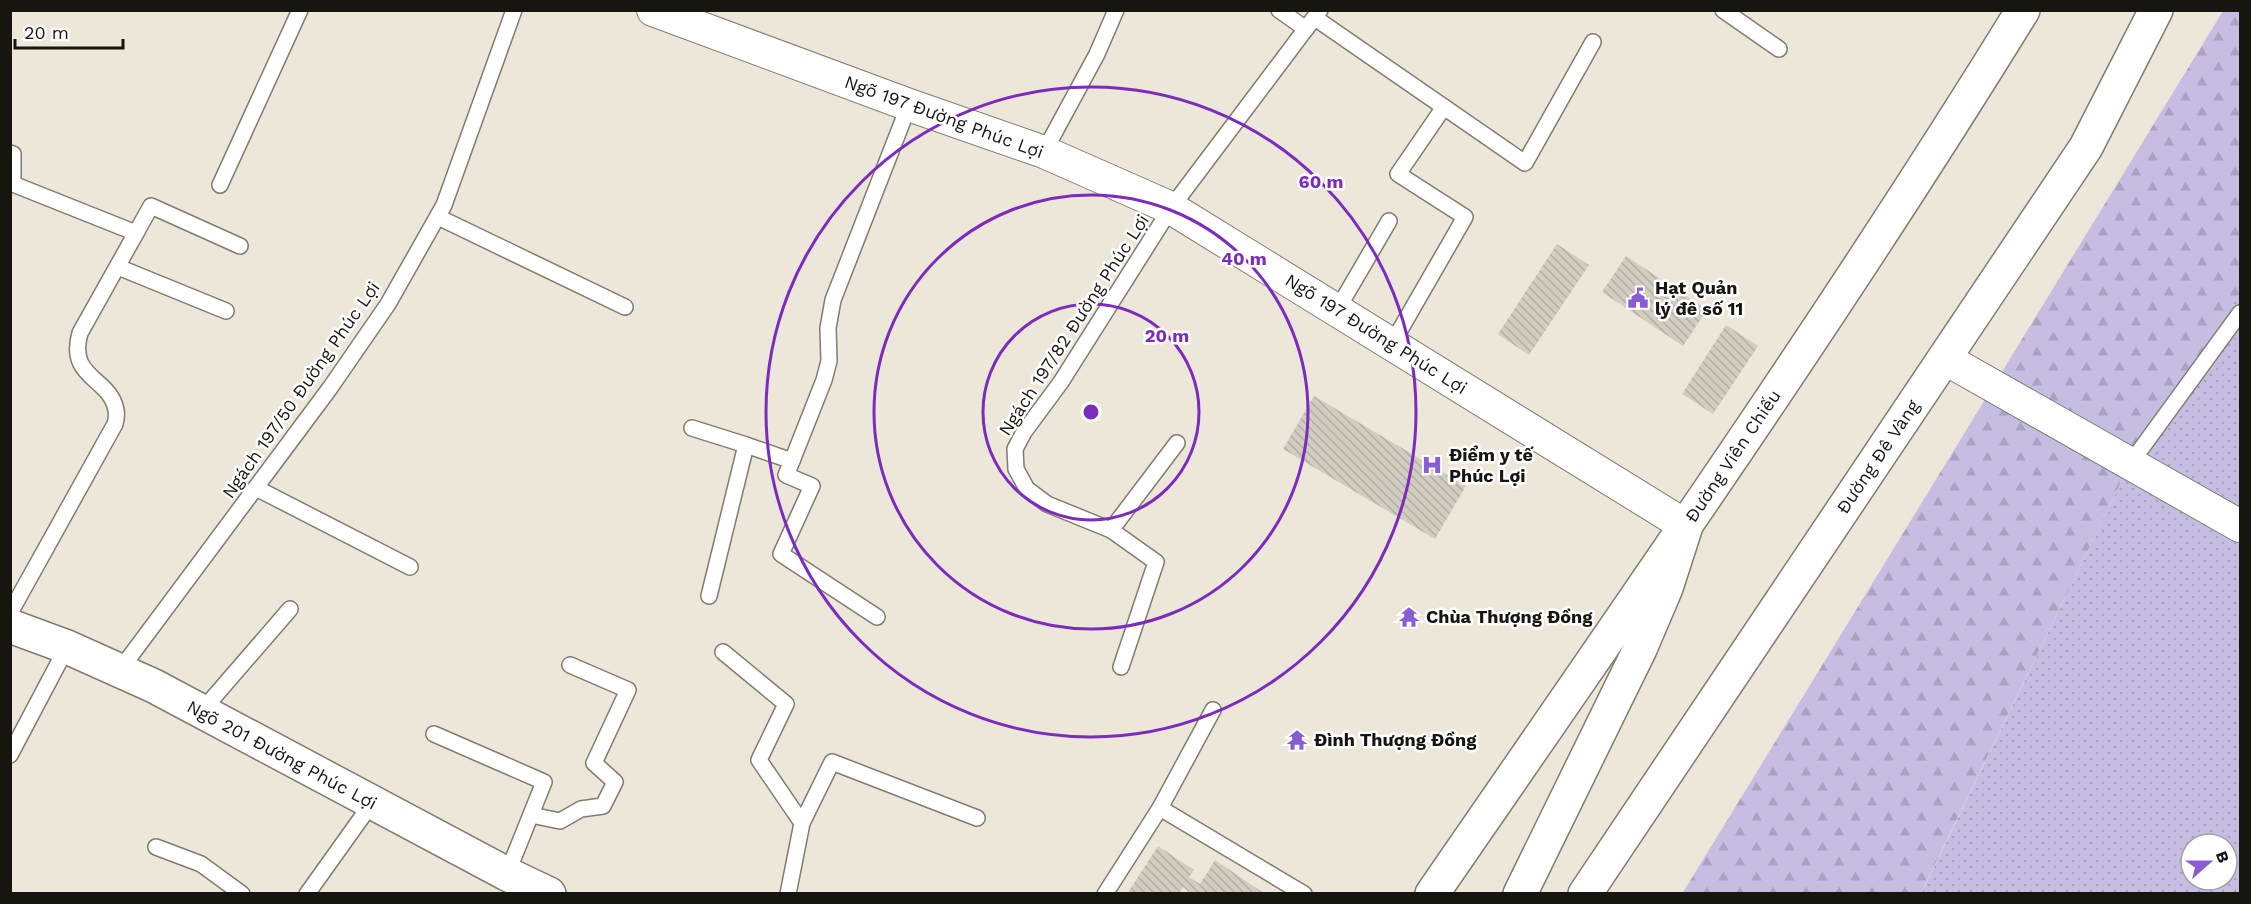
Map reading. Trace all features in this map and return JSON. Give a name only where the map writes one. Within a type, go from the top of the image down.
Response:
[{"type":"main road","name":"Đường Viên Chiếu","points":[[1432,894],[1686,526],[1954,121],[2023,10]]},
{"type":"main road","name":"Đường Đê Vàng","points":[[1585,894],[2086,147],[2156,10]]},
{"type":"main road","points":[[1520,894],[1640,650],[1666,588],[1686,526]]},
{"type":"main road","name":"Ngõ 201 Đường Phúc Lợi","points":[[10,626],[120,670],[549,894]]},
{"type":"street","name":"Ngõ 197 Đường Phúc Lợi","points":[[653,10],[909,105],[1044,152],[1171,208],[1686,526]]},
{"type":"street","points":[[1944,358],[2241,526]]},
{"type":"lane","points":[[220,185],[300,10]]},
{"type":"lane","name":"Ngách 197/50 Đường Phúc Lợi","points":[[120,670],[330,388],[388,304],[438,216],[514,10]]},
{"type":"lane","points":[[1044,152],[1097,54],[1116,10]]},
{"type":"lane","points":[[1280,10],[1314,19],[1525,163],[1593,42]]},
{"type":"lane","points":[[1723,10],[1779,49]]},
{"type":"lane","name":"Ngách 197/82 Đường Phúc Lợi","points":[[1121,667],[1156,562],[1111,530],[1047,504],[1027,489],[1016,469],[1016,449],[1024,432],[1061,382],[1171,208],[1314,19]]},
{"type":"lane","points":[[878,617],[781,554],[812,486],[786,474],[824,380],[829,361],[828,328],[833,300],[909,105]]},
{"type":"lane","points":[[1392,344],[1465,217],[1398,174],[1444,107]]},
{"type":"lane","points":[[10,153],[13,154],[13,184],[136,233]]},
{"type":"lane","points":[[10,613],[115,424],[116,410],[113,403],[83,368],[78,359],[77,345],[81,333],[151,206],[240,246]]},
{"type":"lane","points":[[438,216],[625,307]]},
{"type":"lane","points":[[1337,310],[1389,222]]},
{"type":"lane","points":[[118,267],[226,311]]},
{"type":"lane","points":[[2130,464],[2241,313]]},
{"type":"lane","points":[[692,428],[792,461]]},
{"type":"lane","points":[[1111,530],[1177,443]]},
{"type":"lane","points":[[709,596],[746,445]]},
{"type":"lane","points":[[256,488],[410,567]]},
{"type":"lane","points":[[201,712],[290,609]]},
{"type":"lane","points":[[10,755],[67,647]]},
{"type":"lane","points":[[723,652],[786,704],[759,760],[802,824]]},
{"type":"lane","points":[[531,814],[560,821],[582,809],[603,806],[615,782],[594,763],[628,690],[570,665]]},
{"type":"lane","points":[[1105,894],[1160,808],[1213,710]]},
{"type":"lane","points":[[434,734],[544,782],[507,874]]},
{"type":"lane","points":[[788,894],[802,824],[832,762],[977,819]]},
{"type":"lane","points":[[307,894],[372,802]]},
{"type":"lane","points":[[1160,808],[1304,894]]},
{"type":"lane","points":[[156,847],[201,864],[230,882],[242,894]]},
{"type":"green space","points":[[2223,11],[2240,11],[2240,293],[2130,464],[1921,893],[1682,894]]},
{"type":"green space","points":[[2240,293],[2240,893],[1921,894],[2130,464]]},
{"type":"building","points":[[1557,244],[1589,265],[1529,355],[1498,334]]},
{"type":"building","points":[[1626,256],[1707,310],[1683,346],[1602,292]]},
{"type":"building","points":[[1726,325],[1758,346],[1713,414],[1682,394]]},
{"type":"building","points":[[1314,396],[1466,486],[1435,539],[1283,449]]},
{"type":"building","points":[[1158,846],[1194,870],[1189,877],[1200,884],[1215,860],[1265,894],[1191,894],[1183,887],[1179,894],[1127,894]]},
{"type":"place","name":"Hạt Quản lý đê số 11","points":[[1638,298]]},
{"type":"place","name":"Điểm y tế Phúc Lợi","points":[[1432,465]]},
{"type":"place","name":"Chùa Thượng Đồng","points":[[1409,617]]},
{"type":"place","name":"Đình Thượng Đồng","points":[[1297,740]]}]
